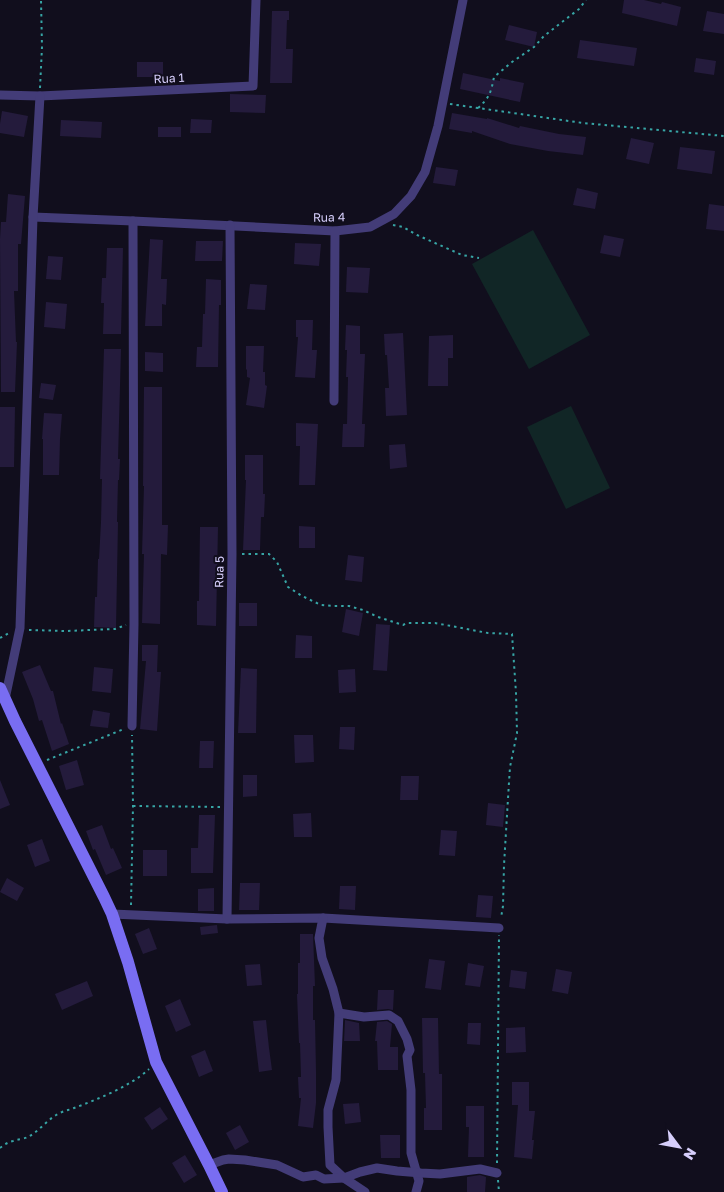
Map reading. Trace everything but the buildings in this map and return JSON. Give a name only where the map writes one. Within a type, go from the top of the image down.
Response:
[{"type":"street","name":"Rua 1","points":[[0,95],[40,96],[253,86],[256,0]]},
{"type":"street","name":"Rua 4","points":[[33,217],[335,231],[370,227],[394,214],[410,196],[425,172],[438,126],[463,0]]},
{"type":"street","points":[[40,96],[33,217],[20,628],[3,694],[36,764],[112,914],[128,962],[156,1062],[222,1192]]},
{"type":"street","points":[[132,726],[134,624],[133,221]]},
{"type":"street","name":"Rua 5","points":[[227,919],[232,554],[230,225]]},
{"type":"street","points":[[334,401],[335,231]]},
{"type":"street","points":[[112,914],[227,919],[323,918],[499,928]]},
{"type":"street","points":[[323,918],[319,938],[322,958],[339,1013],[336,1080],[328,1110],[330,1165],[344,1178],[365,1192]]},
{"type":"street","points":[[339,1013],[364,1017],[389,1016],[398,1021],[407,1039],[410,1050],[407,1056],[411,1090],[411,1153],[419,1181],[416,1192]]},
{"type":"street","points":[[209,1164],[237,1159],[277,1165],[303,1177],[316,1175],[324,1180],[344,1178],[378,1168],[416,1173],[440,1174],[480,1169],[497,1173]]},
{"type":"path","points":[[40,96],[41,0]]},
{"type":"path","points":[[478,108],[488,100],[494,77],[534,47],[544,36],[579,9],[586,0]]},
{"type":"path","points":[[443,102],[584,123],[724,136]]},
{"type":"path","points":[[393,225],[403,227],[462,255],[479,258]]},
{"type":"path","points":[[232,554],[269,554],[276,562],[288,587],[321,605],[349,606],[363,610],[378,618],[403,624],[435,623],[488,633],[512,634],[517,733],[510,767],[503,906],[499,928],[497,1173],[499,1192]]},
{"type":"path","points":[[0,638],[20,628],[66,631],[115,629],[125,624],[134,624]]},
{"type":"path","points":[[36,764],[132,726],[131,915]]},
{"type":"path","points":[[133,806],[228,807]]},
{"type":"path","points":[[0,1148],[15,1140],[26,1138],[36,1133],[54,1116],[62,1112],[125,1086],[145,1073],[156,1062]]},
{"type":"green space","points":[[533,230],[590,335],[529,369],[472,264]]},
{"type":"green space","points":[[571,406],[610,488],[566,509],[527,427]]}]
